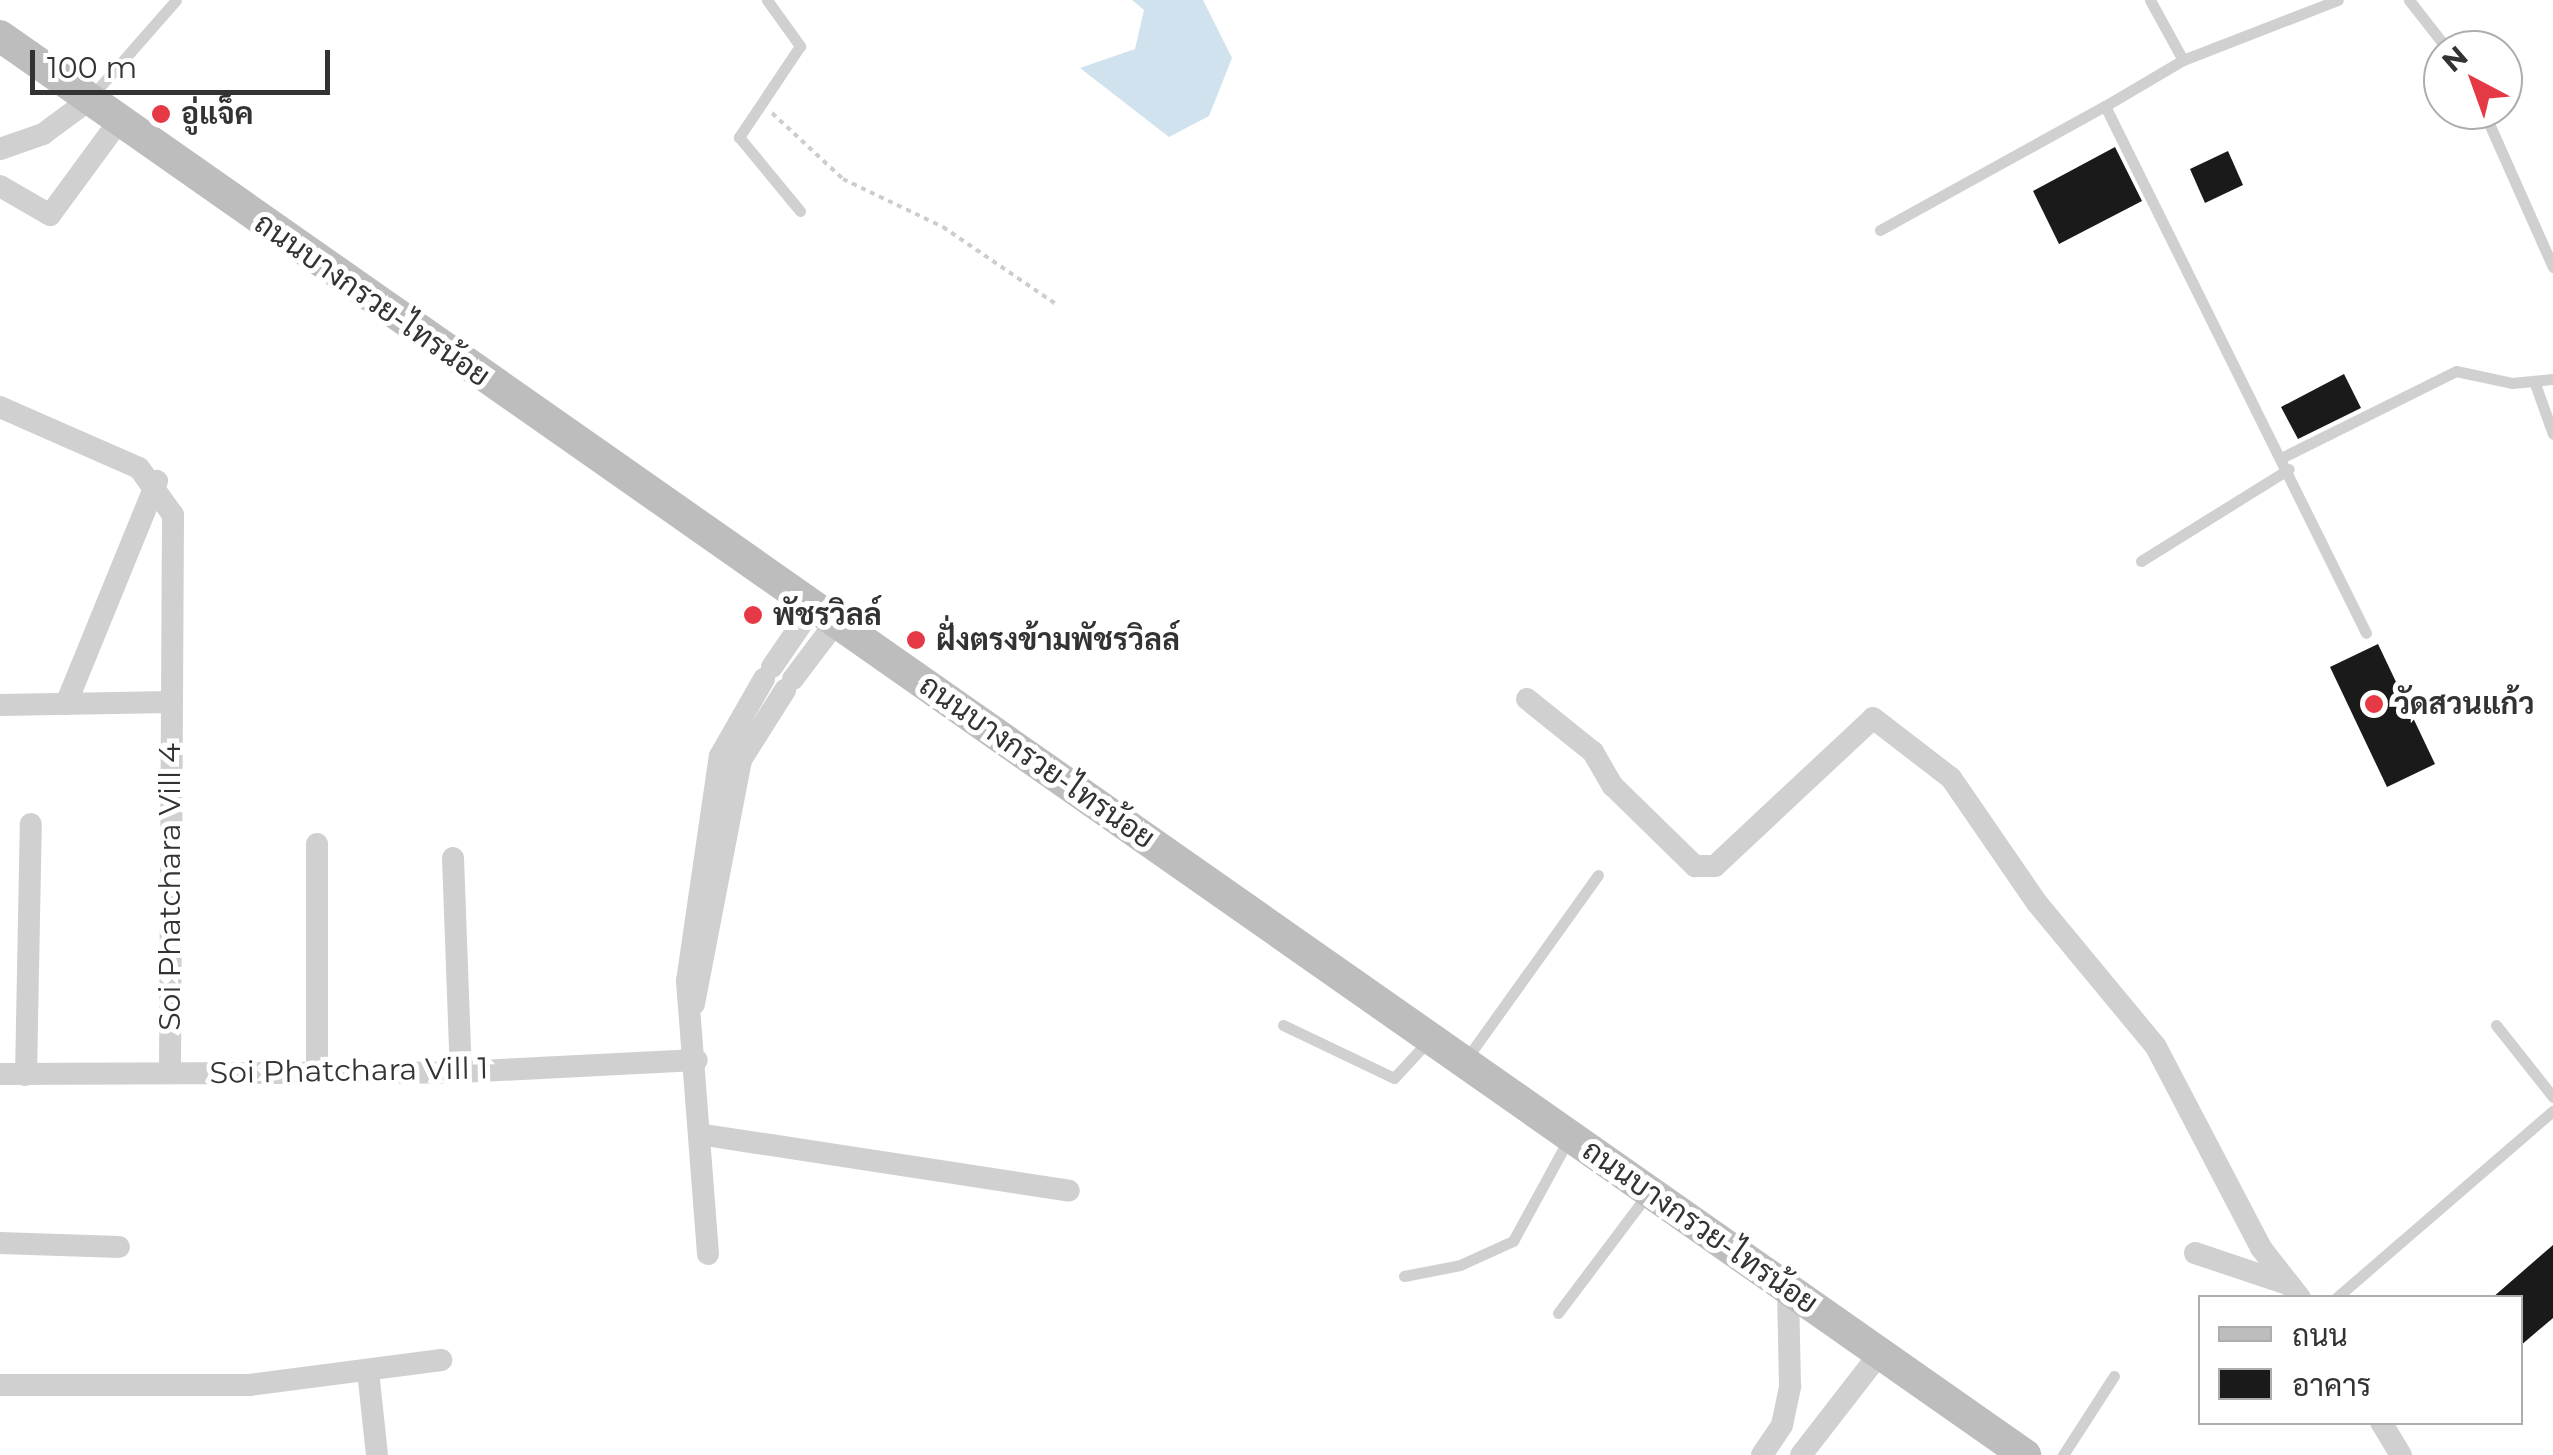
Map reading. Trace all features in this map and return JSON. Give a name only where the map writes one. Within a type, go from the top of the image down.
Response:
[{"type":"main road","name":"ถนนบางกรวย-ไทรน้อย","points":[[0,36],[822,618],[1788,1288],[2007,1450]]},
{"type":"street","points":[[0,149],[44,134],[89,100]]},
{"type":"street","points":[[0,186],[50,215],[118,121]]},
{"type":"street","points":[[0,407],[157,481],[66,704]]},
{"type":"street","name":"Soi Phatchara Vill 4","points":[[157,481],[173,515],[170,1072]]},
{"type":"street","points":[[708,1254],[694,1004],[731,758],[778,679],[822,618]]},
{"type":"street","points":[[1527,699],[1593,752],[1613,786],[1695,866],[1715,866],[1873,718],[1950,778],[2037,904],[2156,1047],[2295,1291]]},
{"type":"street","name":"Soi Phatchara Vill 4","points":[[0,705],[171,702]]},
{"type":"street","points":[[26,1075],[31,824]]},
{"type":"street","points":[[317,844],[317,1073]]},
{"type":"street","points":[[453,858],[461,1072]]},
{"type":"street","name":"Soi Phatchara Vill 1","points":[[0,1074],[461,1072],[697,1060]]},
{"type":"street","points":[[704,1136],[1070,1190]]},
{"type":"street","points":[[0,1244],[119,1246]]},
{"type":"street","points":[[2195,1253],[2295,1291]]},
{"type":"street","points":[[1762,1455],[1782,1425],[1795,1343],[1788,1288]]},
{"type":"street","points":[[1782,1425],[1804,1449],[1880,1353]]},
{"type":"street","points":[[0,1386],[250,1385],[441,1360]]},
{"type":"street","points":[[368,1371],[377,1455]]},
{"type":"street","points":[[2383,1425],[2401,1455]]},
{"type":"lane","points":[[89,100],[176,0]]},
{"type":"lane","points":[[767,0],[800,46],[741,130],[742,146],[800,211]]},
{"type":"lane","points":[[2150,0],[2183,60]]},
{"type":"lane","points":[[1880,230],[2183,60],[2338,0]]},
{"type":"lane","points":[[2409,0],[2432,30]]},
{"type":"lane","points":[[2106,106],[2286,463],[2366,632]]},
{"type":"lane","points":[[2492,130],[2553,267]]},
{"type":"lane","points":[[2142,561],[2286,463],[2456,371],[2534,381],[2553,379]]},
{"type":"lane","points":[[2534,381],[2553,434]]},
{"type":"lane","points":[[1465,1062],[1598,875]]},
{"type":"lane","points":[[1283,1025],[1394,1078],[1431,1038]]},
{"type":"lane","points":[[2496,1025],[2553,1097]]},
{"type":"lane","points":[[2339,1295],[2553,1111]]},
{"type":"lane","points":[[1404,1276],[1513,1241],[1570,1136]]},
{"type":"lane","points":[[1558,1313],[1649,1191]]},
{"type":"lane","points":[[2063,1455],[2114,1376]]},
{"type":"path","points":[[761,103],[843,179],[942,227],[1059,306]]},
{"type":"water","points":[[1132,0],[1203,0],[1232,58],[1209,116],[1169,137],[1080,68],[1135,49],[1144,10]]},
{"type":"building","points":[[2115,147],[2142,201],[2059,244],[2033,191]]},
{"type":"building","points":[[2228,151],[2243,185],[2205,203],[2190,169]]},
{"type":"building","points":[[2344,374],[2361,408],[2298,439],[2281,407]]},
{"type":"building","points":[[2378,644],[2435,764],[2387,787],[2330,667]]},
{"type":"building","points":[[2553,1245],[2553,1318],[2523,1343],[2523,1295],[2495,1295]]},
{"type":"place","name":"อู่แจ็ค","points":[[161,114]]},
{"type":"place","name":"พัชรวิลล์","points":[[753,615]]},
{"type":"place","name":"ฝั่งตรงข้ามพัชรวิลล์","points":[[916,640]]},
{"type":"place","name":"วัดสวนแก้ว","points":[[2374,704]]}]
